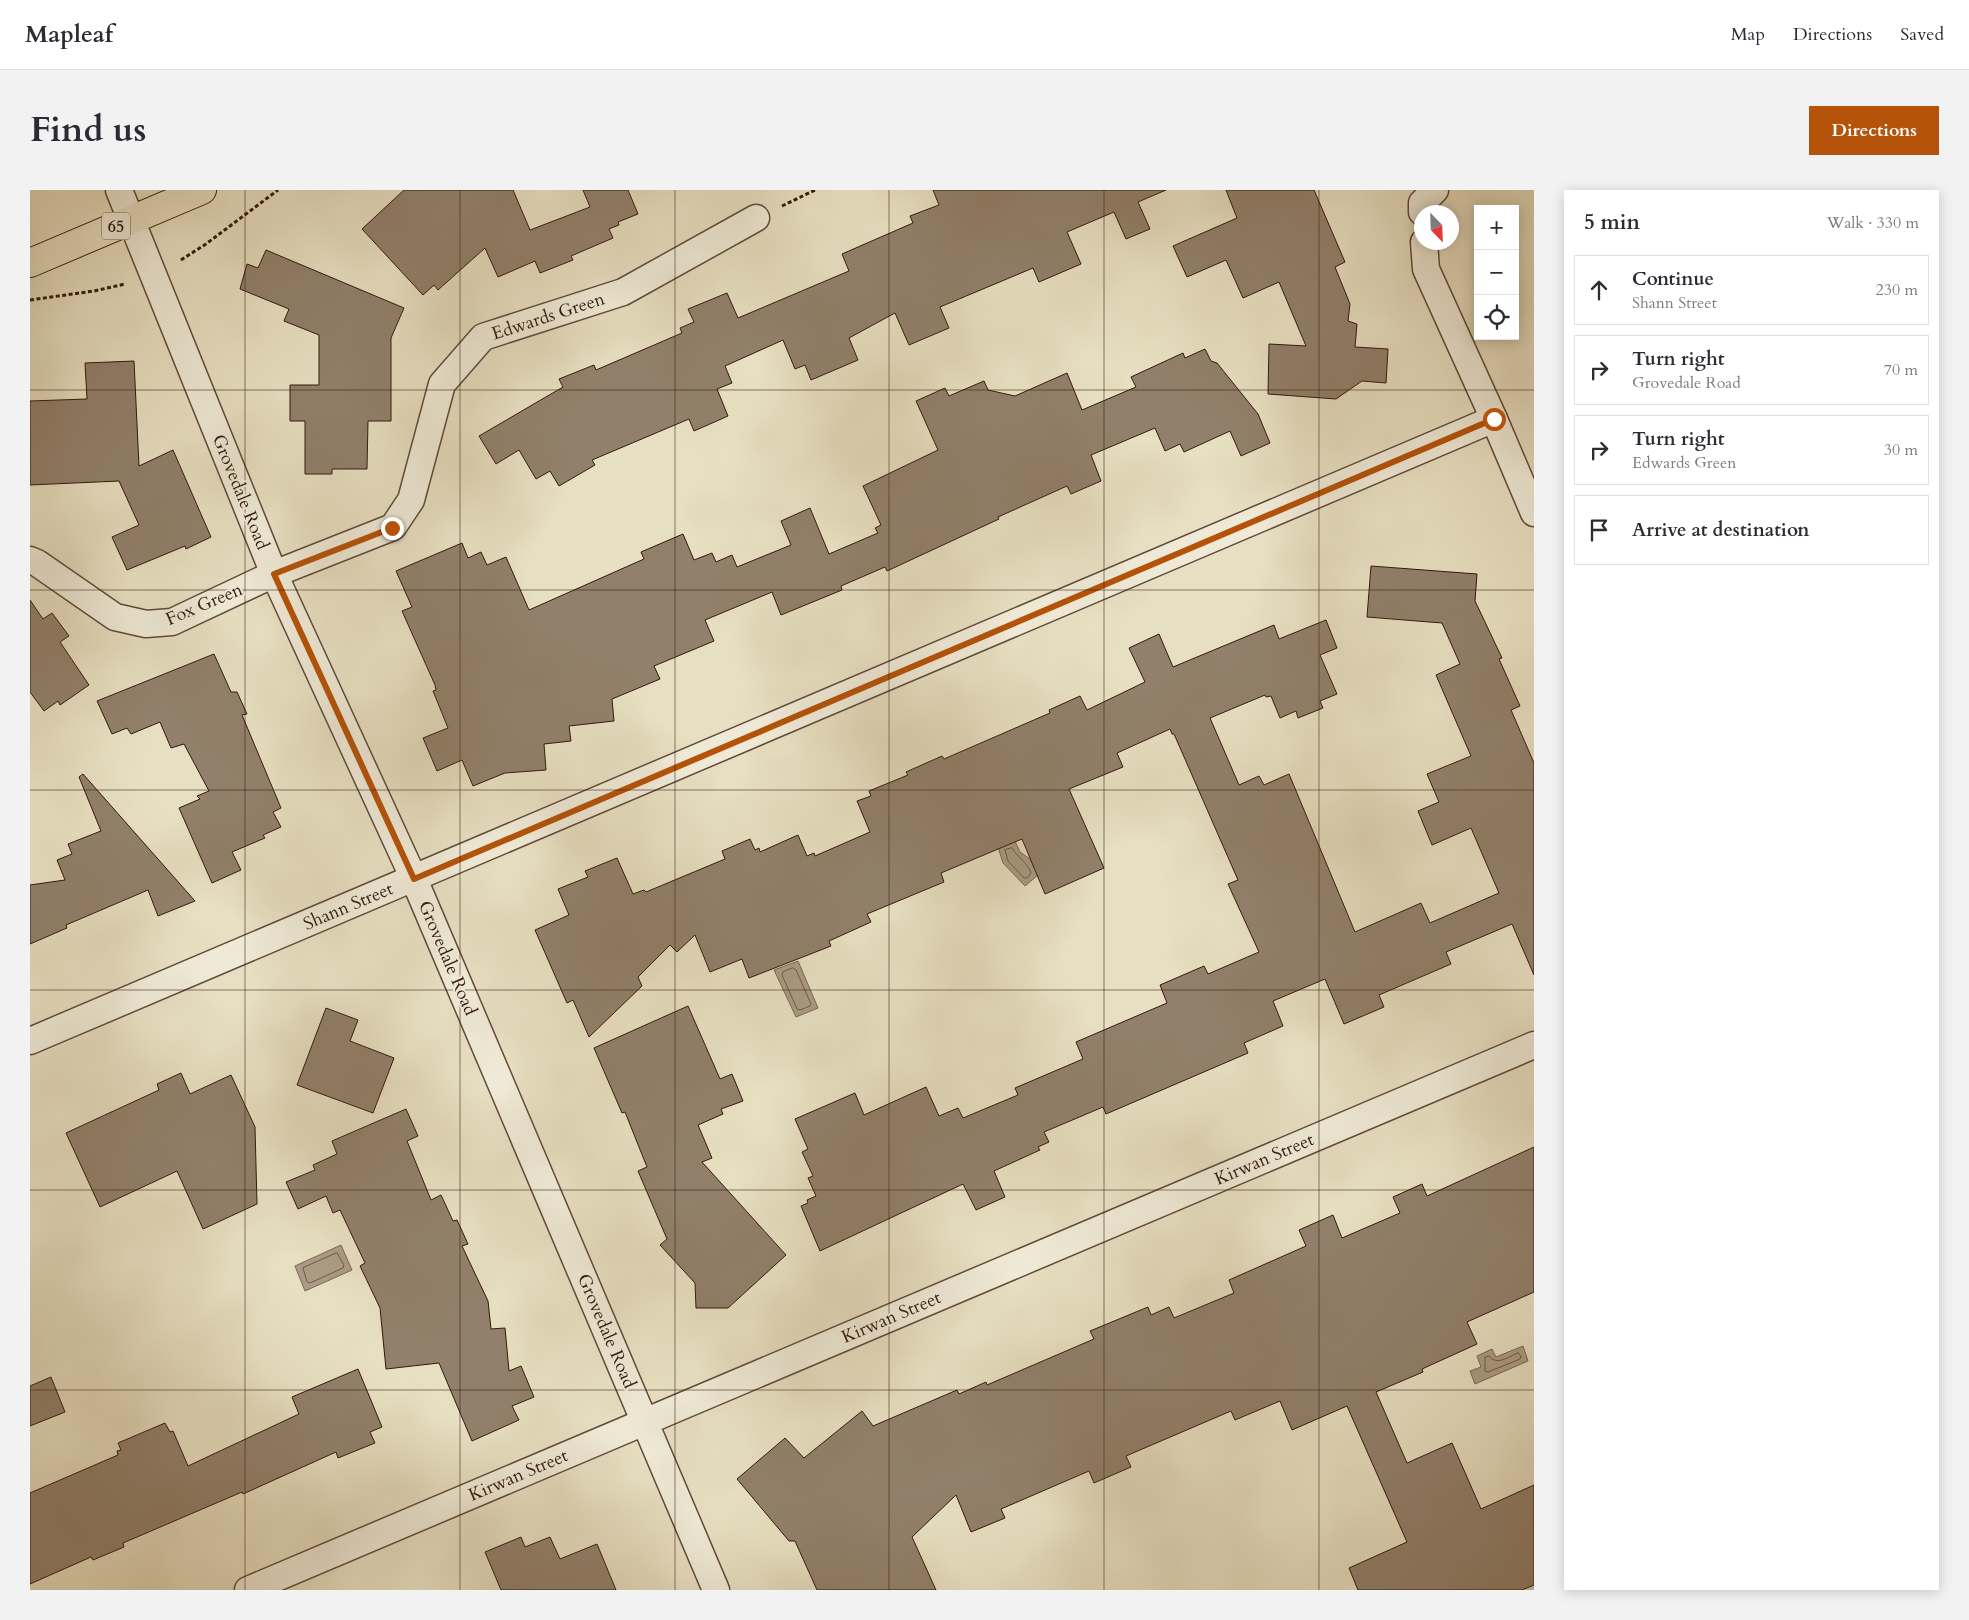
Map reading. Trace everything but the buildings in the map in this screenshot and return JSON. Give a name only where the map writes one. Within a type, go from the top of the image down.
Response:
[{"type":"main road","name":"65","points":[[30,262],[202,190]]},
{"type":"street","name":"Grovedale Road","points":[[119,190],[274,574],[414,879],[716,1590]]},
{"type":"street","name":"Edwards Green","points":[[274,574],[392,528],[411,500],[442,384],[483,337],[623,292],[756,218]]},
{"type":"street","points":[[1425,250],[1426,269],[1534,513]]},
{"type":"street","name":"Shann Street","points":[[30,1041],[1494,419]]},
{"type":"street","name":"Fox Green","points":[[30,560],[38,563],[115,617],[146,624],[172,622],[274,574]]},
{"type":"street","name":"Kirwan Street","points":[[248,1590],[1534,1046]]},
{"type":"path","points":[[756,218],[815,190]]},
{"type":"water","points":[[1015,841],[1020,852],[1030,859],[1038,875],[1025,886],[1003,863],[998,847]]},
{"type":"water","points":[[798,961],[818,1008],[796,1017],[774,970]]},
{"type":"water","points":[[341,1245],[352,1270],[305,1291],[295,1266]]},
{"type":"water","points":[[1523,1346],[1528,1361],[1475,1384],[1470,1371],[1481,1367],[1477,1356],[1492,1349],[1496,1357]]},
{"type":"route","points":[[392,528],[274,574],[414,879],[1494,419]]}]
